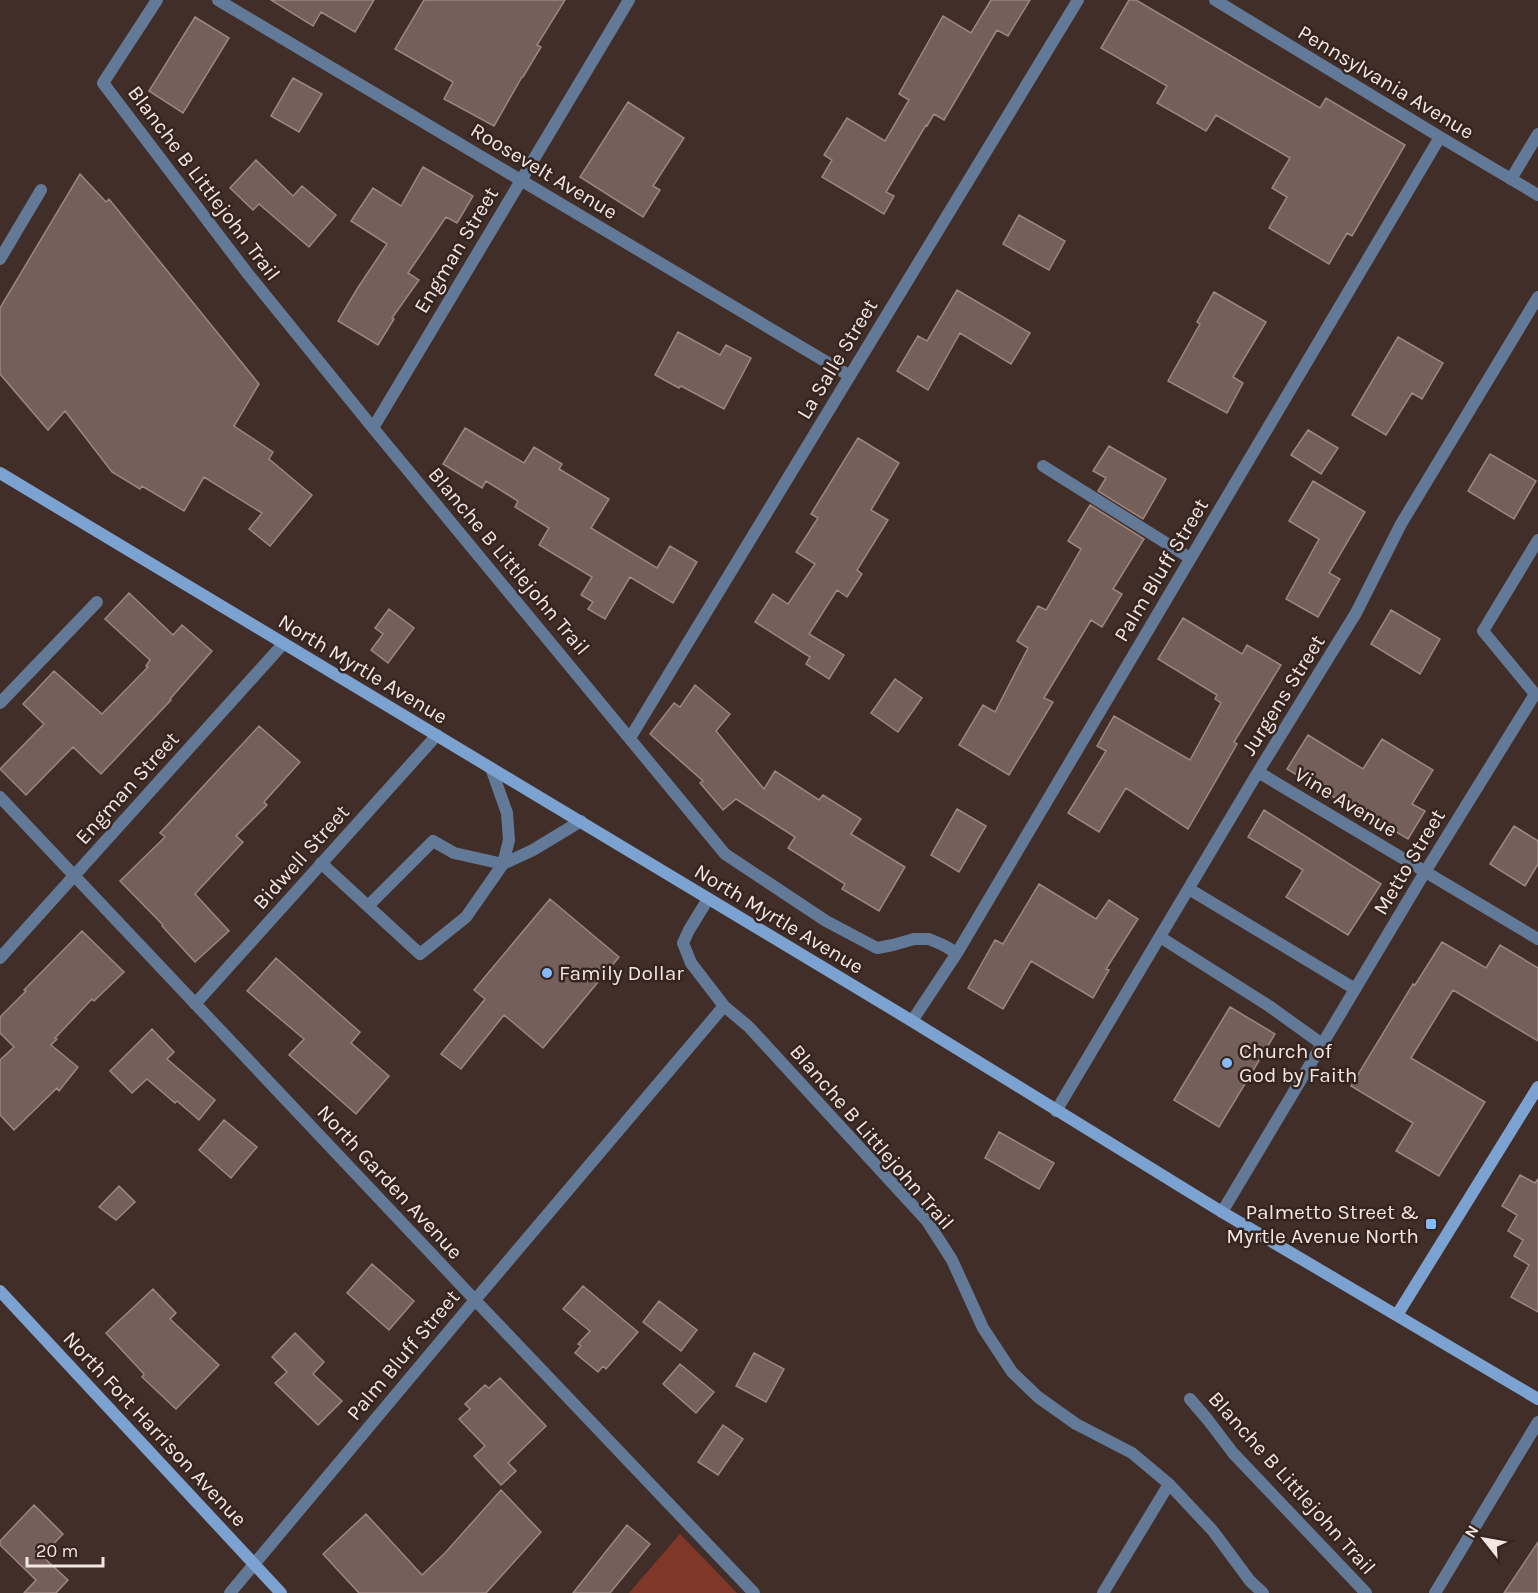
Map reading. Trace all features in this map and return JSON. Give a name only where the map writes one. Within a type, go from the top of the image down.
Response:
[{"type":"main road","name":"North Myrtle Avenue","points":[[0,473],[912,1021],[1222,1212],[1538,1399]]},
{"type":"main road","points":[[1397,1315],[1538,1087]]},
{"type":"main road","name":"North Fort Harrison Avenue","points":[[0,1291],[282,1593]]},
{"type":"street","name":"Blanche B Littlejohn Trail","points":[[157,0],[103,83],[248,274],[724,854],[826,921],[877,948],[914,939],[929,939],[957,953]]},
{"type":"street","name":"Roosevelt Avenue","points":[[218,0],[850,376]]},
{"type":"street","name":"Engman Street","points":[[373,428],[629,0]]},
{"type":"street","name":"La Salle Street","points":[[630,738],[1078,0]]},
{"type":"street","name":"Pennsylvania Avenue","points":[[1215,0],[1538,195]]},
{"type":"street","points":[[1511,179],[1538,134]]},
{"type":"street","name":"Palm Bluff Street","points":[[912,1021],[957,953],[1440,137]]},
{"type":"street","points":[[0,259],[41,190]]},
{"type":"street","name":"Jurgens Street","points":[[1056,1111],[1258,772],[1356,613],[1401,524],[1538,297]]},
{"type":"street","points":[[1043,466],[1190,558]]},
{"type":"street","name":"Metto Street","points":[[1222,1212],[1425,872],[1535,694],[1483,632],[1538,540]]},
{"type":"street","points":[[0,703],[97,602]]},
{"type":"street","name":"Engman Street","points":[[0,958],[283,644]]},
{"type":"street","name":"Bidwell Street","points":[[195,1004],[437,735]]},
{"type":"street","points":[[321,863],[420,954],[466,917],[503,864],[509,840],[507,813],[491,768]]},
{"type":"street","name":"Vine Avenue","points":[[1258,772],[1538,939]]},
{"type":"street","name":"North Garden Avenue","points":[[0,797],[754,1593]]},
{"type":"street","points":[[368,906],[433,841],[454,853],[503,864],[581,821]]},
{"type":"street","points":[[1189,889],[1355,989]]},
{"type":"street","name":"Blanche B Littlejohn Trail","points":[[708,899],[688,930],[683,943],[691,963],[724,1006],[748,1027],[927,1221],[952,1260],[983,1328],[1012,1372],[1038,1397],[1076,1424],[1132,1454],[1169,1484],[1213,1532],[1250,1581],[1263,1593]]},
{"type":"street","points":[[1160,937],[1269,1006],[1322,1044]]},
{"type":"street","name":"Palm Bluff Street","points":[[230,1593],[724,1006]]},
{"type":"street","name":"Blanche B Littlejohn Trail","points":[[1190,1399],[1233,1453],[1366,1593]]},
{"type":"street","points":[[1435,1593],[1538,1422]]},
{"type":"street","points":[[1103,1593],[1169,1484]]},
{"type":"shaded area","points":[[680,1534],[737,1593],[629,1593]]},
{"type":"building","points":[[271,0],[374,0],[355,32],[321,12],[313,26]]},
{"type":"building","points":[[424,0],[565,0],[537,45],[541,47],[494,126],[444,99],[453,82],[395,49]]},
{"type":"building","points":[[991,0],[1030,0],[1008,36],[997,30],[944,120],[934,114],[926,125],[886,192],[894,196],[884,214],[822,177],[832,160],[824,155],[847,118],[885,141],[909,100],[899,94],[943,16],[971,33]]},
{"type":"building","points":[[1129,0],[1136,0],[1320,108],[1326,98],[1405,145],[1352,236],[1347,233],[1329,264],[1269,228],[1287,197],[1272,188],[1290,158],[1216,115],[1206,131],[1157,103],[1167,86],[1101,48]]},
{"type":"building","points":[[195,17],[229,38],[183,113],[149,91]]},
{"type":"building","points":[[293,78],[322,94],[299,132],[271,116]]},
{"type":"building","points":[[628,102],[684,138],[653,186],[660,190],[643,217],[580,177]]},
{"type":"building","points":[[256,160],[293,196],[302,186],[336,215],[309,247],[259,204],[253,210],[230,188]]},
{"type":"building","points":[[423,167],[473,196],[457,223],[446,217],[408,273],[419,280],[392,318],[394,319],[378,345],[338,321],[387,244],[351,221],[373,188],[401,206]]},
{"type":"building","points":[[80,174],[106,202],[109,199],[259,384],[234,426],[273,452],[269,459],[312,495],[270,546],[249,529],[262,513],[204,477],[184,511],[142,486],[140,489],[112,472],[65,411],[48,430],[0,374],[0,308]]},
{"type":"building","points":[[1019,215],[1065,241],[1049,270],[1003,244]]},
{"type":"building","points":[[957,290],[1030,333],[1011,364],[960,333],[928,390],[897,371],[918,336],[927,341]]},
{"type":"building","points":[[1214,292],[1266,322],[1233,377],[1243,383],[1227,413],[1168,381],[1200,324],[1197,322]]},
{"type":"building","points":[[678,332],[720,355],[726,345],[751,358],[724,409],[655,375]]},
{"type":"building","points":[[1398,337],[1443,363],[1422,399],[1412,393],[1386,435],[1352,415]]},
{"type":"building","points":[[465,428],[524,463],[534,447],[562,464],[559,469],[609,499],[591,528],[657,568],[670,546],[697,562],[673,603],[630,577],[605,619],[588,609],[593,602],[581,595],[592,577],[539,545],[549,528],[515,507],[518,501],[486,481],[482,488],[443,464]]},
{"type":"building","points":[[1308,430],[1338,448],[1321,474],[1291,455]]},
{"type":"building","points":[[858,438],[899,463],[871,510],[888,520],[857,570],[862,574],[847,597],[837,590],[809,634],[844,655],[829,679],[806,664],[810,657],[755,622],[773,594],[788,604],[815,564],[796,552],[818,518],[811,514]]},
{"type":"building","points":[[1109,446],[1166,479],[1143,519],[1098,491],[1106,478],[1093,471]]},
{"type":"building","points":[[1490,454],[1536,481],[1514,519],[1468,491]]},
{"type":"building","points":[[1313,481],[1365,512],[1329,573],[1340,579],[1318,617],[1286,599],[1319,539],[1289,521]]},
{"type":"building","points":[[1090,505],[1144,539],[1113,589],[1122,594],[1102,627],[1091,620],[1044,698],[1053,702],[1009,775],[959,745],[983,705],[995,712],[1028,648],[1017,641],[1038,606],[1046,610],[1081,549],[1068,541]]},
{"type":"building","points":[[129,593],[173,635],[182,625],[212,651],[171,700],[101,774],[73,747],[26,795],[0,769],[44,724],[23,704],[54,671],[102,714],[148,667],[146,666],[150,660],[105,619]]},
{"type":"building","points":[[389,609],[414,628],[388,663],[371,650],[383,634],[375,628]]},
{"type":"building","points":[[1391,610],[1440,639],[1420,674],[1371,644]]},
{"type":"building","points":[[1183,618],[1242,654],[1247,645],[1281,665],[1234,742],[1237,744],[1188,829],[1126,788],[1099,832],[1068,813],[1106,751],[1097,746],[1114,716],[1190,760],[1221,703],[1215,699],[1217,695],[1158,659]]},
{"type":"building","points":[[895,679],[922,698],[898,732],[871,713]]},
{"type":"building","points":[[695,685],[730,714],[716,731],[764,789],[775,771],[819,800],[823,795],[861,819],[851,834],[905,867],[879,911],[842,889],[845,884],[788,848],[795,837],[736,799],[723,810],[700,783],[703,781],[650,734],[674,703],[680,707]]},
{"type":"building","points":[[259,726],[300,762],[264,802],[267,805],[236,836],[243,842],[195,894],[229,931],[195,962],[120,881],[165,837],[160,833]]},
{"type":"building","points":[[1308,735],[1363,769],[1382,739],[1433,770],[1412,804],[1425,811],[1408,839],[1287,769]]},
{"type":"building","points":[[957,809],[986,826],[959,872],[931,855]]},
{"type":"building","points":[[1264,810],[1381,884],[1348,935],[1286,897],[1303,870],[1248,837]]},
{"type":"building","points":[[1514,826],[1538,841],[1538,864],[1525,886],[1490,864]]},
{"type":"building","points":[[1039,884],[1096,919],[1109,900],[1138,919],[1106,969],[1109,970],[1093,998],[1031,961],[1003,1009],[968,988],[995,940],[1003,944]]},
{"type":"building","name":"Family Dollar","points":[[550,899],[619,957],[543,1048],[504,1015],[461,1069],[441,1054],[485,999],[474,990]]},
{"type":"building","points":[[82,931],[124,972],[94,1001],[92,999],[55,1038],[57,1039],[51,1045],[78,1067],[59,1091],[57,1088],[14,1130],[0,1115],[0,1060],[14,1047],[0,1033],[0,1017]]},
{"type":"building","points":[[1442,942],[1486,968],[1500,945],[1538,968],[1538,1041],[1453,990],[1411,1058],[1485,1102],[1439,1176],[1396,1151],[1413,1123],[1351,1086],[1413,984],[1415,985]]},
{"type":"building","points":[[276,958],[360,1032],[351,1043],[389,1076],[356,1114],[289,1055],[304,1039],[247,991]]},
{"type":"building","points":[[1230,1007],[1275,1034],[1219,1127],[1174,1100]]},
{"type":"building","points":[[152,1029],[174,1052],[167,1059],[215,1100],[199,1120],[147,1079],[132,1093],[110,1071]]},
{"type":"building","points":[[224,1120],[257,1147],[231,1178],[199,1150]]},
{"type":"building","points":[[999,1132],[1054,1163],[1039,1189],[985,1158]]},
{"type":"building","points":[[1520,1175],[1535,1183],[1538,1179],[1538,1312],[1511,1297],[1529,1265],[1514,1256],[1523,1240],[1508,1231],[1517,1215],[1502,1206]]},
{"type":"building","points":[[119,1186],[135,1202],[116,1220],[99,1207]]},
{"type":"building","points":[[372,1264],[414,1301],[389,1330],[347,1293]]},
{"type":"building","points":[[583,1286],[638,1332],[606,1369],[603,1366],[598,1372],[575,1353],[581,1346],[578,1344],[590,1331],[563,1309]]},
{"type":"building","points":[[153,1289],[176,1313],[170,1319],[219,1365],[176,1409],[142,1377],[144,1374],[106,1333]]},
{"type":"building","points":[[659,1301],[697,1330],[681,1351],[643,1322]]},
{"type":"building","points":[[295,1333],[324,1362],[313,1374],[342,1401],[318,1425],[275,1383],[287,1372],[272,1357]]},
{"type":"building","points":[[754,1353],[784,1369],[766,1402],[736,1386]]},
{"type":"building","points":[[680,1364],[714,1392],[696,1413],[663,1384]]},
{"type":"building","points":[[500,1378],[546,1426],[508,1463],[516,1471],[501,1485],[474,1456],[485,1446],[459,1419],[470,1409],[465,1404],[485,1385],[489,1388]]},
{"type":"building","points":[[723,1425],[743,1439],[718,1475],[698,1462]]},
{"type":"building","points":[[501,1490],[541,1532],[486,1593],[359,1593],[323,1554],[366,1514],[422,1575],[445,1553]]},
{"type":"building","points":[[34,1505],[63,1534],[42,1556],[68,1580],[56,1593],[24,1593],[36,1580],[0,1545],[0,1541]]},
{"type":"building","points":[[627,1525],[650,1544],[610,1593],[573,1593]]},
{"type":"building","points":[[1538,1542],[1538,1593],[1504,1593]]},
{"type":"place","name":"Family Dollar","points":[[547,973]]},
{"type":"place","name":"Church of God by Faith","points":[[1227,1063]]},
{"type":"place","name":"Palmetto Street & Myrtle Avenue North","points":[[1431,1224]]}]
